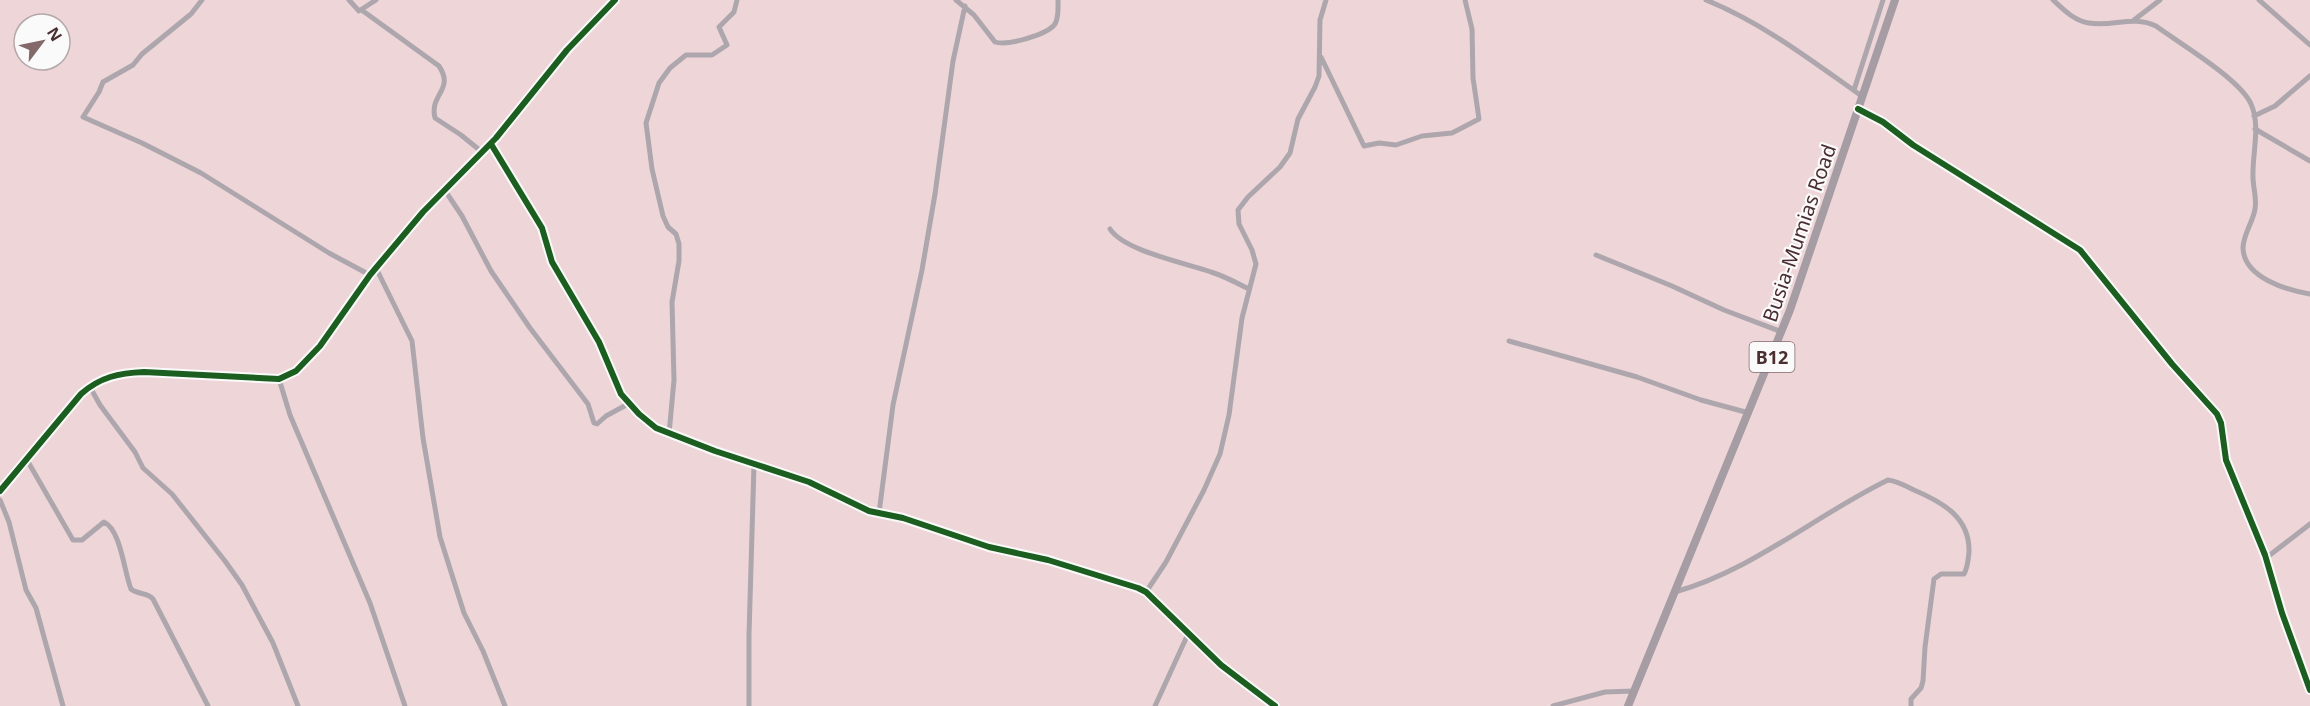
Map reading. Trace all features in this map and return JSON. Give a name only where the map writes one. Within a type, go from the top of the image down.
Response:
[{"type":"highway","name":"Busia-Mumias Road","points":[[1628,706],[1782,332],[1895,0]]},
{"type":"street","points":[[202,0],[191,14],[142,54],[133,65],[104,80],[83,117],[142,143],[201,173],[329,253],[370,275]]},
{"type":"street","points":[[349,0],[357,10],[363,11],[439,66],[446,82],[434,105],[435,118],[482,152]]},
{"type":"street","points":[[363,11],[376,0]]},
{"type":"street","points":[[0,491],[90,387],[105,378],[127,372],[279,379],[296,371],[320,346],[376,268],[444,189],[491,144],[567,50],[615,0]]},
{"type":"street","points":[[669,434],[674,381],[672,302],[680,252],[677,236],[667,226],[661,209],[646,123],[659,83],[670,68],[686,56],[712,55],[727,45],[719,27],[734,12],[737,0]]},
{"type":"street","points":[[956,0],[965,6],[995,42],[1000,44],[1022,40],[1048,30],[1057,20],[1058,0]]},
{"type":"street","points":[[1146,592],[1166,562],[1216,464],[1229,415],[1242,318],[1256,260],[1239,224],[1238,210],[1248,197],[1288,158],[1299,115],[1318,80],[1320,20],[1326,0]]},
{"type":"street","points":[[1320,57],[1365,147],[1384,143],[1396,145],[1422,136],[1455,132],[1479,119],[1473,78],[1472,29],[1465,0]]},
{"type":"street","points":[[1706,0],[1738,14],[1803,53],[1863,97]]},
{"type":"street","points":[[1854,90],[1883,0]]},
{"type":"street","points":[[2053,0],[2076,18],[2089,23],[2134,20],[2156,26],[2227,78],[2247,96],[2254,116],[2255,129],[2253,176],[2255,206],[2243,244],[2245,256],[2252,268],[2265,278],[2289,289],[2310,294]]},
{"type":"street","points":[[2134,20],[2160,0]]},
{"type":"street","points":[[2259,0],[2310,45]]},
{"type":"street","points":[[879,513],[893,405],[922,270],[953,61],[965,6]]},
{"type":"street","points":[[2254,116],[2275,106],[2310,76]]},
{"type":"street","points":[[1858,110],[1883,122],[1913,145],[2070,243],[2086,256],[2172,364],[2219,417],[2226,460],[2266,558],[2283,617],[2310,690]]},
{"type":"street","points":[[2255,129],[2310,161]]},
{"type":"street","points":[[491,144],[542,228],[552,262],[599,342],[617,387],[628,404],[648,422],[669,434],[809,482],[863,509],[917,522],[1003,551],[1055,561],[1146,592],[1221,665],[1275,706]]},
{"type":"street","points":[[444,189],[467,224],[491,271],[530,328],[588,404],[595,424],[628,404]]},
{"type":"street","points":[[1110,229],[1117,238],[1136,248],[1214,273],[1249,289]]},
{"type":"street","points":[[1596,255],[1724,310],[1782,332]]},
{"type":"street","points":[[376,268],[413,344],[423,438],[440,537],[460,603],[505,706]]},
{"type":"street","points":[[1509,341],[1637,376],[1701,400],[1749,413]]},
{"type":"street","points":[[279,379],[290,415],[370,603],[405,706]]},
{"type":"street","points":[[90,387],[100,405],[135,452],[143,468],[172,494],[242,585],[273,643],[298,706]]},
{"type":"street","points":[[27,460],[74,540],[81,540],[103,522],[107,522],[110,526],[122,553],[131,589],[153,599],[208,706]]},
{"type":"street","points":[[749,706],[748,634],[754,464]]},
{"type":"street","points":[[1675,592],[1708,582],[1743,564],[1888,480],[1934,498],[1952,512],[1966,529],[1969,540],[1968,561],[1964,574],[1941,574],[1934,579],[1923,681],[1919,691],[1911,699],[1911,706]]},
{"type":"street","points":[[0,500],[9,522],[26,590],[35,606],[63,706]]},
{"type":"street","points":[[2266,558],[2310,524]]},
{"type":"street","points":[[1155,706],[1188,634]]},
{"type":"street","points":[[1552,706],[1605,692],[1634,691]]},
{"type":"cycle path","points":[[0,491],[81,394],[103,380],[126,373],[144,372],[279,379],[296,371],[320,346],[370,275],[423,212],[496,138],[567,50],[615,0]]},
{"type":"cycle path","points":[[1858,109],[1883,122],[1913,145],[2080,250],[2172,364],[2217,414],[2221,423],[2226,460],[2265,555],[2282,613],[2310,690]]},
{"type":"cycle path","points":[[491,144],[542,228],[552,262],[599,342],[621,394],[639,414],[656,428],[715,451],[809,482],[869,511],[903,518],[989,547],[1048,560],[1138,588],[1146,592],[1221,665],[1275,706]]}]
